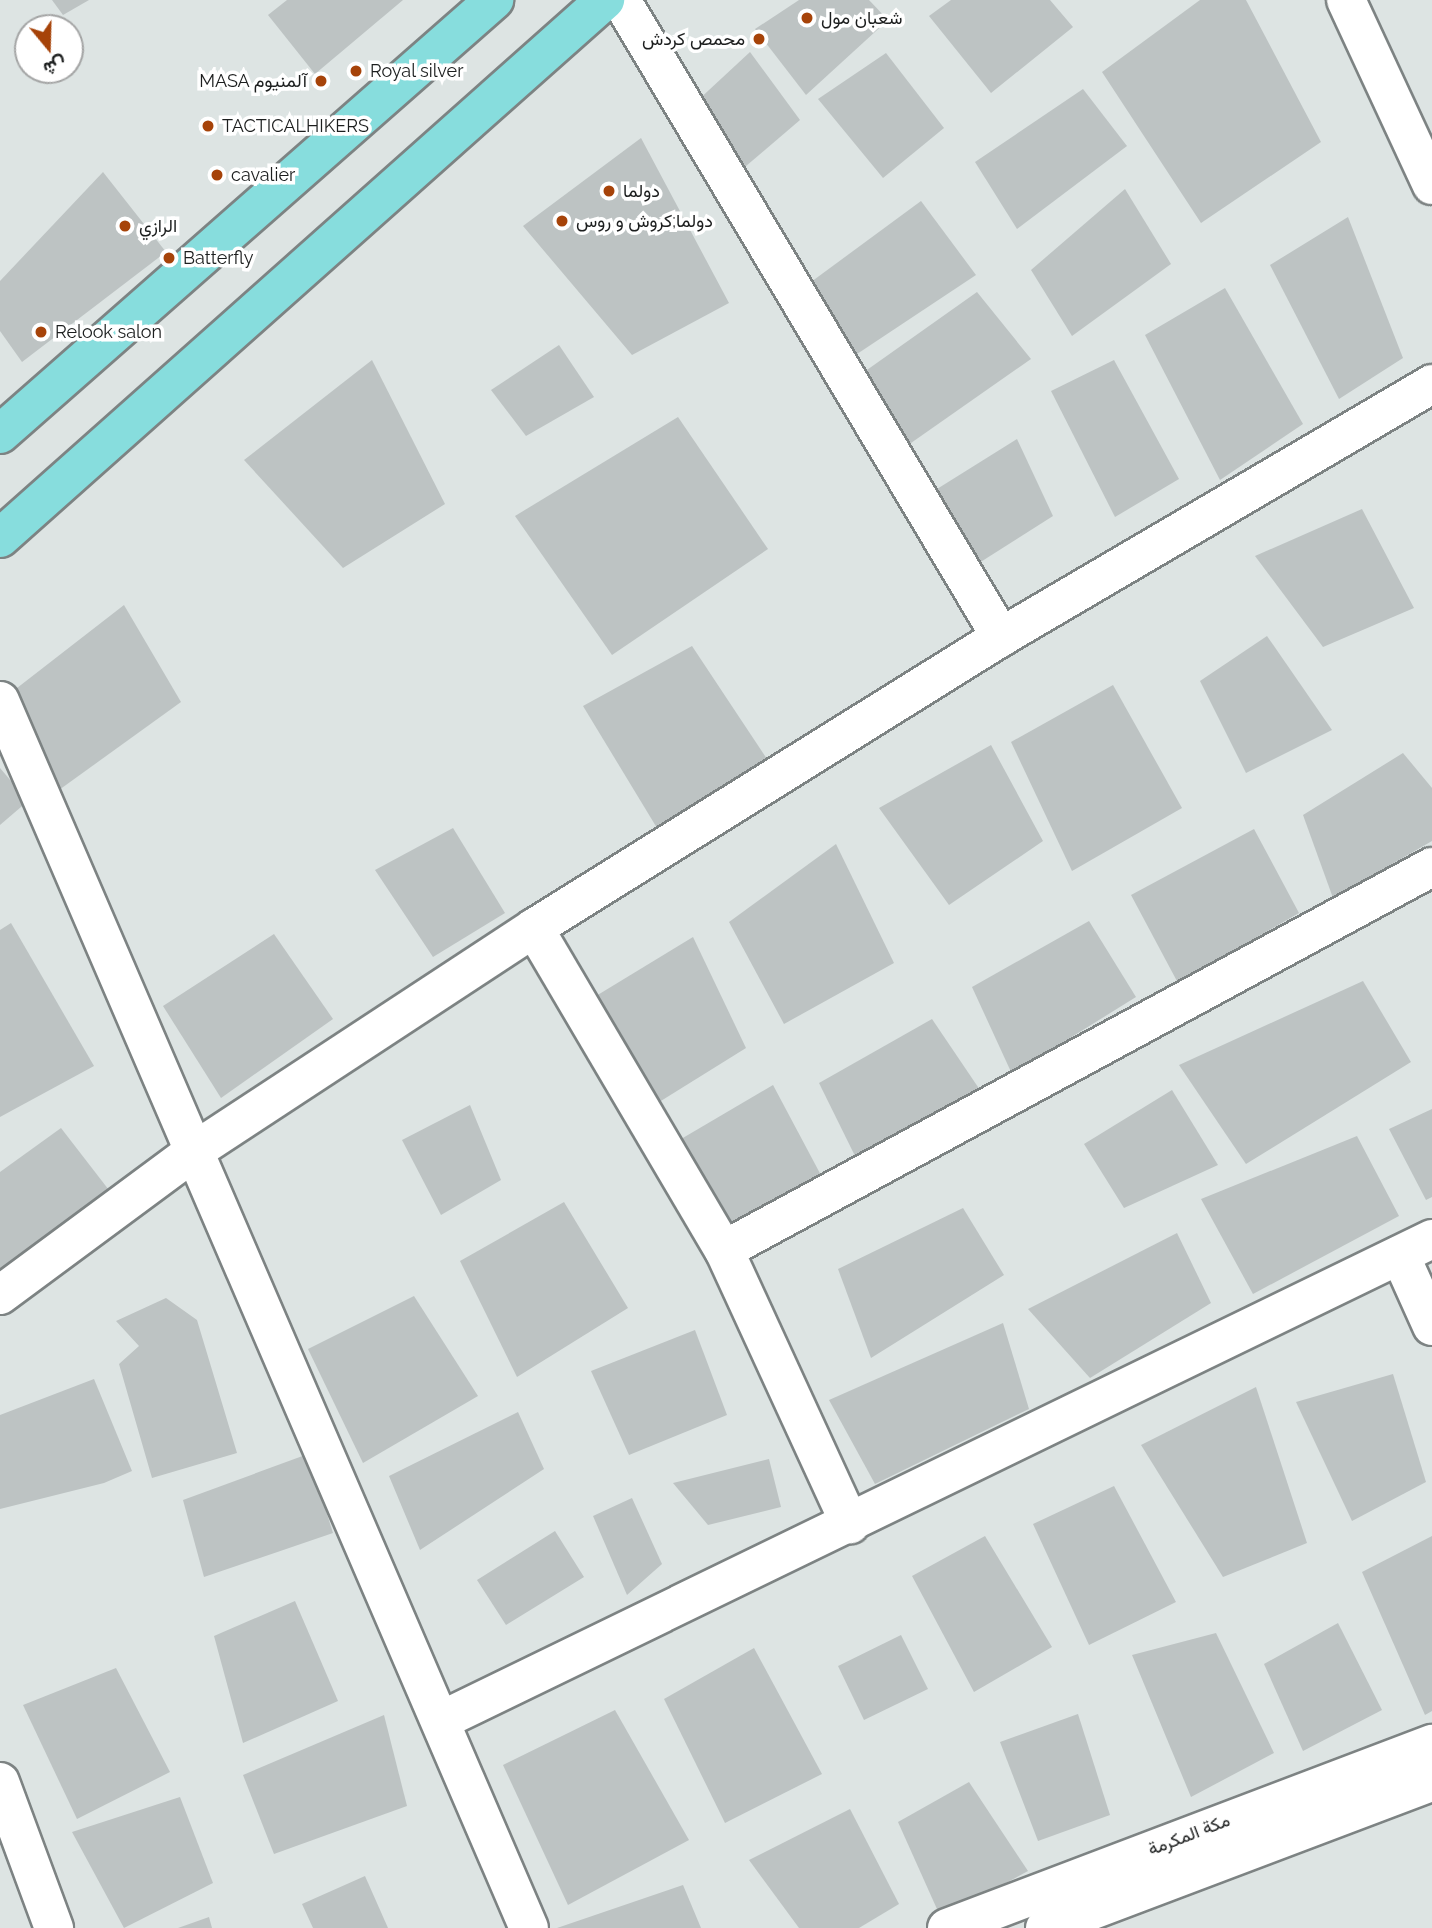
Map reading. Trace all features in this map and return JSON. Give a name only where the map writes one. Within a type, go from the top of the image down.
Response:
[{"type":"main road","points":[[0,434],[494,0]]},
{"type":"main road","points":[[0,538],[605,0]]},
{"type":"street","points":[[621,0],[1001,637]]},
{"type":"street","points":[[1346,0],[1432,186]]},
{"type":"street","points":[[0,1296],[196,1150],[534,928],[1001,637],[1432,384]]},
{"type":"street","points":[[0,701],[442,1720],[529,1928]]},
{"type":"street","points":[[724,1250],[1432,867]]},
{"type":"street","points":[[534,928],[724,1250],[850,1524]]},
{"type":"street","points":[[442,1720],[1416,1247],[1432,1326]]},
{"type":"street","name":"مكة المكرمة","points":[[1063,1914],[1432,1744]]},
{"type":"street","points":[[0,1782],[54,1928]]},
{"type":"street","name":"مكة المكرمة","points":[[947,1928],[1063,1914],[1432,1782]]},
{"type":"building","points":[[52,0],[89,0],[65,14]]},
{"type":"building","points":[[287,0],[403,0],[315,74],[268,15]]},
{"type":"building","points":[[799,0],[869,0],[888,20],[806,95],[755,29]]},
{"type":"building","points":[[951,0],[1050,0],[1073,27],[991,93],[929,16]]},
{"type":"building","points":[[1200,0],[1246,0],[1321,142],[1201,223],[1102,72]]},
{"type":"building","points":[[750,52],[800,120],[739,172],[695,103]]},
{"type":"building","points":[[886,53],[944,128],[883,178],[818,99]]},
{"type":"building","points":[[1083,89],[1127,146],[1017,229],[975,162]]},
{"type":"building","points":[[641,138],[729,303],[632,355],[523,226]]},
{"type":"building","points":[[103,172],[166,252],[22,362],[0,331],[0,281]]},
{"type":"building","points":[[1125,189],[1171,264],[1072,336],[1031,270]]},
{"type":"building","points":[[921,201],[976,275],[854,356],[811,282]]},
{"type":"building","points":[[1348,217],[1403,358],[1339,399],[1270,265]]},
{"type":"building","points":[[1225,288],[1303,424],[1220,480],[1145,335]]},
{"type":"building","points":[[977,292],[1031,359],[901,450],[857,377]]},
{"type":"building","points":[[559,345],[594,397],[526,436],[491,390]]},
{"type":"building","points":[[372,360],[445,504],[343,568],[244,460]]},
{"type":"building","points":[[1114,360],[1179,479],[1115,517],[1051,391]]},
{"type":"building","points":[[678,417],[768,549],[612,655],[515,516]]},
{"type":"building","points":[[1017,439],[1053,516],[979,563],[937,489]]},
{"type":"building","points":[[1362,509],[1414,608],[1323,647],[1255,556]]},
{"type":"building","points":[[124,605],[181,702],[59,790],[8,695]]},
{"type":"building","points":[[1267,636],[1332,730],[1246,773],[1200,681]]},
{"type":"building","points":[[692,646],[767,759],[657,828],[583,706]]},
{"type":"building","points":[[1113,685],[1182,808],[1072,871],[1011,742]]},
{"type":"building","points":[[991,745],[1043,841],[949,905],[879,808]]},
{"type":"building","points":[[1403,753],[1432,788],[1432,841],[1333,898],[1303,815]]},
{"type":"building","points":[[0,768],[28,801],[0,825]]},
{"type":"building","points":[[453,828],[505,913],[433,957],[375,870]]},
{"type":"building","points":[[1254,829],[1299,913],[1178,983],[1131,895]]},
{"type":"building","points":[[836,844],[894,963],[784,1024],[729,922]]},
{"type":"building","points":[[1089,921],[1136,997],[1012,1074],[972,987]]},
{"type":"building","points":[[11,923],[94,1066],[0,1117],[0,930]]},
{"type":"building","points":[[274,934],[333,1019],[221,1098],[163,1006]]},
{"type":"building","points":[[693,937],[746,1048],[656,1104],[596,996]]},
{"type":"building","points":[[1363,981],[1411,1062],[1246,1164],[1179,1065]]},
{"type":"building","points":[[932,1019],[980,1090],[857,1160],[819,1083]]},
{"type":"building","points":[[773,1085],[823,1179],[727,1229],[676,1142]]},
{"type":"building","points":[[1172,1090],[1218,1165],[1124,1208],[1084,1144]]},
{"type":"building","points":[[470,1105],[501,1180],[441,1215],[402,1140]]},
{"type":"building","points":[[1432,1109],[1432,1197],[1426,1200],[1389,1129]]},
{"type":"building","points":[[61,1128],[112,1194],[0,1271],[0,1172]]},
{"type":"building","points":[[1357,1136],[1399,1216],[1253,1294],[1201,1199]]},
{"type":"building","points":[[564,1202],[628,1308],[517,1377],[460,1261]]},
{"type":"building","points":[[963,1208],[1004,1275],[871,1358],[838,1269]]},
{"type":"building","points":[[1177,1233],[1211,1303],[1090,1378],[1028,1309]]},
{"type":"building","points":[[414,1296],[478,1396],[363,1463],[308,1349]]},
{"type":"building","points":[[166,1298],[197,1320],[237,1453],[152,1478],[119,1364],[139,1346],[116,1321]]},
{"type":"building","points":[[1003,1323],[1029,1409],[875,1484],[829,1400]]},
{"type":"building","points":[[695,1330],[727,1415],[629,1455],[591,1371]]},
{"type":"building","points":[[1393,1374],[1426,1482],[1352,1521],[1296,1402]]},
{"type":"building","points":[[94,1379],[132,1471],[104,1483],[0,1509],[0,1415]]},
{"type":"building","points":[[1256,1387],[1307,1543],[1223,1577],[1141,1445]]},
{"type":"building","points":[[518,1412],[544,1469],[420,1550],[389,1476]]},
{"type":"building","points":[[308,1454],[333,1533],[204,1577],[183,1500]]},
{"type":"building","points":[[769,1459],[781,1507],[708,1525],[673,1483]]},
{"type":"building","points":[[1114,1486],[1176,1602],[1089,1645],[1033,1524]]},
{"type":"building","points":[[632,1498],[662,1564],[627,1595],[593,1516]]},
{"type":"building","points":[[555,1531],[584,1577],[506,1625],[477,1580]]},
{"type":"building","points":[[985,1536],[1052,1647],[974,1692],[912,1576]]},
{"type":"building","points":[[1432,1536],[1432,1711],[1425,1715],[1362,1572]]},
{"type":"building","points":[[295,1601],[338,1701],[243,1743],[214,1636]]},
{"type":"building","points":[[1338,1623],[1382,1710],[1303,1751],[1264,1664]]},
{"type":"building","points":[[1216,1633],[1274,1753],[1191,1797],[1132,1655]]},
{"type":"building","points":[[901,1635],[928,1689],[864,1720],[838,1666]]},
{"type":"building","points":[[754,1648],[822,1774],[725,1823],[664,1699]]},
{"type":"building","points":[[116,1668],[170,1772],[77,1819],[23,1705]]},
{"type":"building","points":[[615,1710],[689,1840],[568,1905],[503,1765]]},
{"type":"building","points":[[1078,1714],[1110,1815],[1038,1841],[1000,1742]]},
{"type":"building","points":[[384,1715],[407,1806],[274,1854],[243,1775]]},
{"type":"building","points":[[969,1782],[1028,1871],[941,1918],[898,1822]]},
{"type":"building","points":[[180,1797],[213,1883],[124,1928],[72,1832]]},
{"type":"building","points":[[850,1809],[899,1904],[859,1928],[799,1928],[749,1860]]},
{"type":"building","points":[[365,1876],[388,1928],[313,1928],[302,1904]]},
{"type":"building","points":[[683,1885],[701,1928],[557,1928]]},
{"type":"building","points":[[209,1917],[212,1928],[178,1928]]},
{"type":"place","name":"شعبان مول","points":[[807,18]]},
{"type":"place","name":"محمص كردش","points":[[759,39]]},
{"type":"place","name":"Royal silver","points":[[356,71]]},
{"type":"place","name":"MASA آلمنيوم","points":[[321,81]]},
{"type":"place","name":"TACTICALHIKERS","points":[[208,126]]},
{"type":"place","name":"cavalier","points":[[217,175]]},
{"type":"place","name":"دولما","points":[[609,191]]},
{"type":"place","name":"دولما;كروش و روس","points":[[562,221]]},
{"type":"place","name":"الرازي","points":[[125,226]]},
{"type":"place","name":"Batterfly","points":[[169,258]]},
{"type":"place","name":"Relook salon","points":[[41,332]]}]
